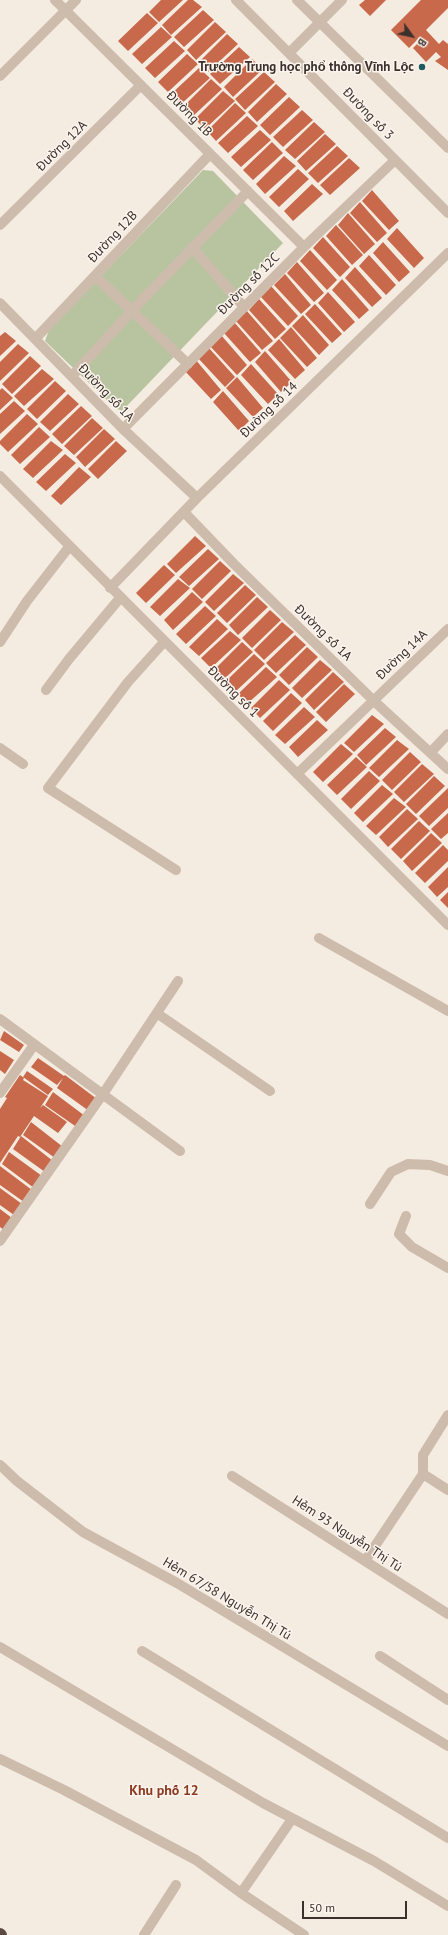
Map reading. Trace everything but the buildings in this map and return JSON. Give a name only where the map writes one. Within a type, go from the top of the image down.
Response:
[{"type":"street","name":"Đường 1B","points":[[55,0],[304,247]]},
{"type":"street","points":[[0,76],[76,0]]},
{"type":"street","name":"Đường số 3","points":[[236,0],[290,52],[448,213]]},
{"type":"street","points":[[298,0],[448,148]]},
{"type":"street","points":[[290,52],[342,0]]},
{"type":"street","name":"Đường 12A","points":[[0,225],[141,85]]},
{"type":"street","name":"Đường 12B","points":[[36,338],[210,154]]},
{"type":"street","name":"Đường số 12C","points":[[123,429],[304,247],[395,160]]},
{"type":"street","points":[[72,376],[192,247],[248,191]]},
{"type":"street","points":[[192,247],[244,307]]},
{"type":"street","name":"Đường số 14","points":[[110,588],[197,498],[448,253]]},
{"type":"street","points":[[94,276],[188,364]]},
{"type":"street","name":"Đường số 1A","points":[[0,303],[36,338],[123,429],[197,498]]},
{"type":"street","name":"Đường số 1","points":[[0,476],[69,547],[448,925]]},
{"type":"street","name":"Đường số 1A","points":[[184,512],[234,564],[374,701],[448,769]]},
{"type":"street","points":[[0,642],[27,601],[69,547]]},
{"type":"street","points":[[46,690],[69,659],[120,598]]},
{"type":"street","name":"Đường 14A","points":[[297,774],[448,629]]},
{"type":"street","points":[[164,642],[128,682],[48,788],[176,870]]},
{"type":"street","points":[[431,752],[448,734]]},
{"type":"street","points":[[0,748],[23,764]]},
{"type":"street","points":[[319,938],[448,1011]]},
{"type":"street","points":[[0,1241],[158,1014],[178,981]]},
{"type":"street","points":[[158,1014],[270,1091]]},
{"type":"street","points":[[0,1019],[180,1151]]},
{"type":"street","points":[[0,1093],[34,1044]]},
{"type":"street","points":[[370,1204],[391,1172],[408,1164],[430,1165],[448,1172]]},
{"type":"street","points":[[406,1216],[399,1234],[412,1247],[448,1268]]},
{"type":"street","points":[[365,1561],[423,1474],[423,1455],[448,1415]]},
{"type":"street","name":"Hẻm 67/58 Nguyễn Thị Tú","points":[[0,1465],[17,1481],[83,1532],[177,1583],[448,1746]]},
{"type":"street","points":[[423,1474],[448,1490]]},
{"type":"street","name":"Hẻm 93 Nguyễn Thị Tú","points":[[232,1476],[448,1614]]},
{"type":"street","points":[[0,1647],[292,1819],[374,1861],[448,1906]]},
{"type":"street","points":[[142,1651],[448,1837]]},
{"type":"street","points":[[380,1656],[448,1700]]},
{"type":"street","points":[[0,1759],[64,1790],[196,1860],[241,1893],[304,1935]]},
{"type":"street","points":[[241,1893],[292,1819]]},
{"type":"street","points":[[144,1935],[176,1885]]},
{"type":"green space","points":[[203,170],[213,171],[283,243],[122,411],[115,408],[45,341],[49,330]]},
{"type":"place","name":"Trường Trung học phổ thông Vĩnh Lộc","points":[[422,67]]},
{"type":"district","name":"Khu phố 12","points":[[164,1791]]}]
